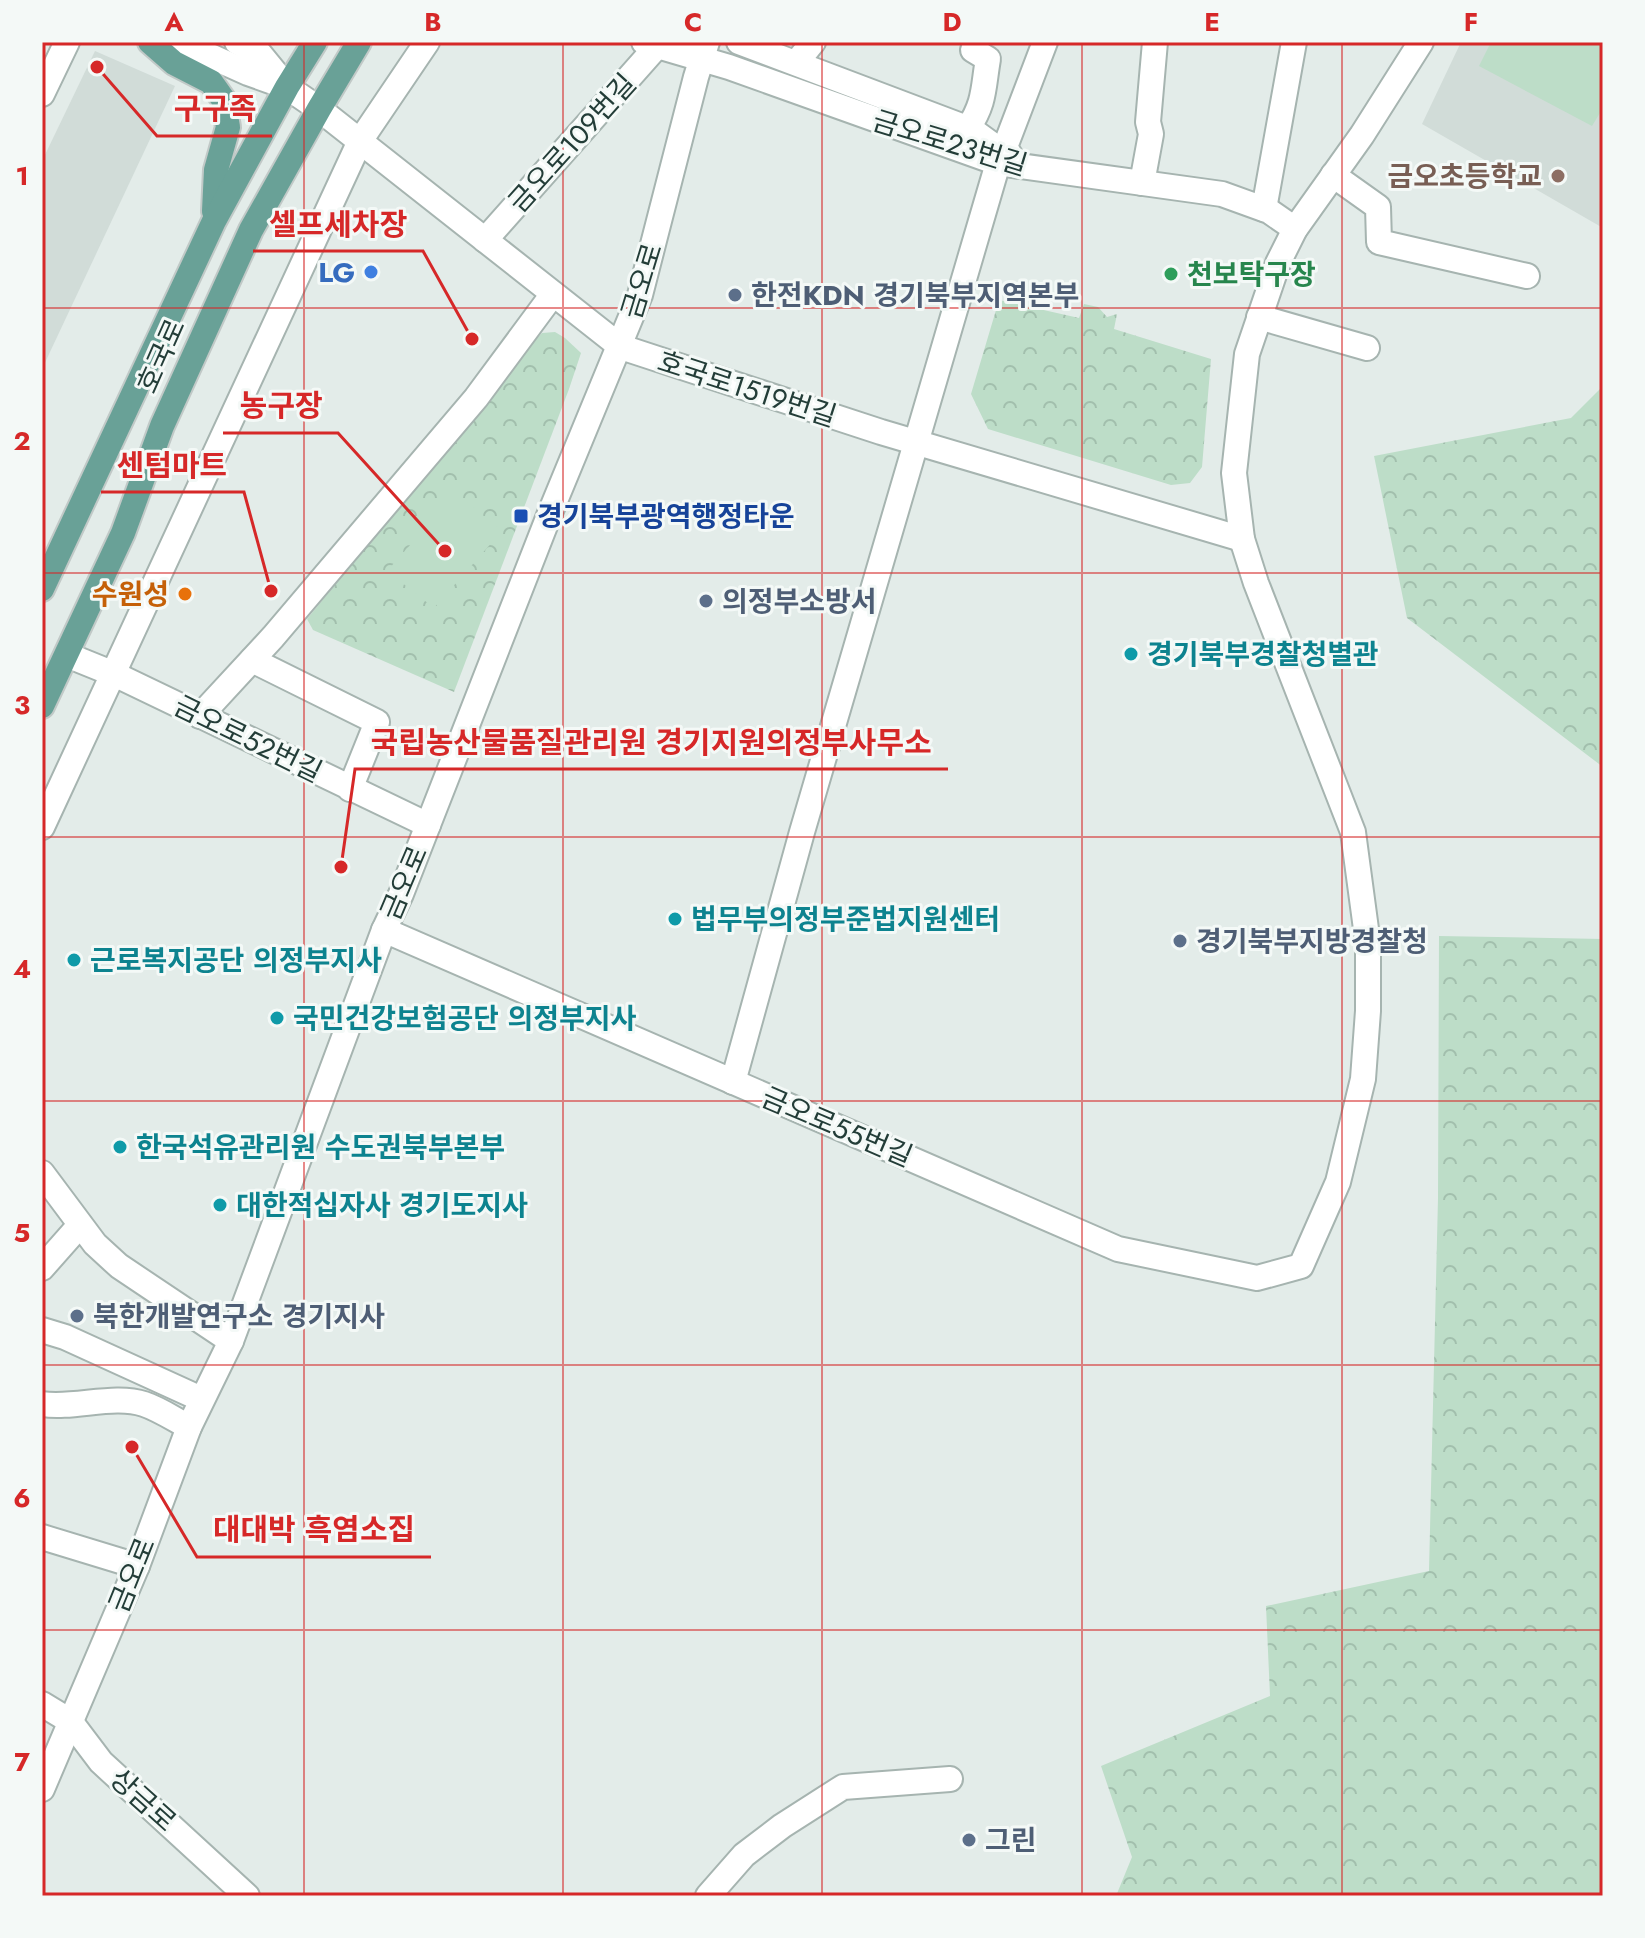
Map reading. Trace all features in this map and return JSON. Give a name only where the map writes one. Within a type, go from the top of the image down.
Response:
[{"type":"main road","name":"호국로","points":[[150,42],[174,63],[211,82],[223,99],[228,127],[216,170],[214,221]]},
{"type":"main road","name":"호국로","points":[[42,589],[214,221],[315,42]]},
{"type":"main road","name":"호국로","points":[[42,706],[123,533],[162,426],[251,230],[359,42]]},
{"type":"street","points":[[42,94],[67,42]]},
{"type":"street","points":[[179,42],[287,87]]},
{"type":"street","points":[[237,42],[260,54],[287,87]]},
{"type":"street","points":[[42,827],[360,141],[427,42]]},
{"type":"street","points":[[739,42],[968,128],[994,146],[1008,164]]},
{"type":"street","points":[[796,63],[813,42]]},
{"type":"street","points":[[968,128],[981,109],[988,59],[973,50],[977,42]]},
{"type":"street","points":[[733,1082],[802,832],[916,443],[1008,164],[1005,147],[1045,42]]},
{"type":"street","points":[[1142,183],[1151,134],[1148,122],[1155,42]]},
{"type":"street","points":[[1264,209],[1294,42]]},
{"type":"street","points":[[1242,539],[1234,473],[1247,354],[1278,263],[1295,229],[1421,42]]},
{"type":"street","points":[[651,44],[704,50]]},
{"type":"street","name":"금오로109번길","points":[[485,240],[651,44]]},
{"type":"street","name":"금오로23번길","points":[[704,50],[1008,164],[1222,194],[1264,209],[1295,229]]},
{"type":"street","name":"금오로","points":[[42,1789],[137,1566],[189,1427],[231,1341],[384,930],[550,513],[621,347],[640,295],[704,50]]},
{"type":"street","name":"호국로1519번길","points":[[287,87],[621,347],[916,443],[1242,539]]},
{"type":"street","points":[[1333,175],[1378,207],[1379,242],[1527,276]]},
{"type":"street","points":[[200,716],[252,660],[476,398],[553,294]]},
{"type":"street","points":[[1259,317],[1367,348]]},
{"type":"street","name":"금오로55번길","points":[[384,930],[1118,1249],[1257,1278],[1301,1266],[1338,1182],[1363,1079],[1368,1011],[1368,944],[1353,832],[1256,583],[1242,539]]},
{"type":"street","name":"금오로52번길","points":[[67,655],[114,674],[428,825]]},
{"type":"street","points":[[252,660],[377,722],[350,789]]},
{"type":"street","points":[[42,1173],[95,1244],[119,1266],[231,1341]]},
{"type":"street","points":[[42,1268],[80,1225]]},
{"type":"street","points":[[42,1330],[65,1337],[201,1399]]},
{"type":"street","points":[[42,1404],[142,1403],[189,1427]]},
{"type":"street","points":[[42,1537],[137,1566]]},
{"type":"street","name":"상금로","points":[[42,1704],[70,1721],[101,1762],[233,1890]]},
{"type":"street","points":[[708,1896],[744,1855],[843,1787],[950,1779]]},
{"type":"shaded area","name":"금오초등학교","points":[[1461,42],[1603,42],[1603,228],[1422,124]]},
{"type":"shaded area","points":[[95,51],[175,86],[42,369],[42,161]]},
{"type":"green space","points":[[1491,42],[1603,42],[1603,108],[1592,126],[1479,66]]},
{"type":"green space","points":[[999,300],[1079,318],[1084,304],[1098,307],[1107,317],[1117,314],[1114,329],[1211,359],[1202,467],[1190,483],[1171,485],[988,429],[971,394]]},
{"type":"green space","points":[[555,332],[581,353],[454,692],[313,630],[307,619],[535,340],[542,333]]},
{"type":"green space","points":[[1603,386],[1603,767],[1407,618],[1374,456],[1571,418]]},
{"type":"green space","points":[[456,493],[502,531],[434,608],[387,571]]},
{"type":"green space","points":[[1439,936],[1603,939],[1603,1896],[1116,1896],[1132,1857],[1101,1766],[1270,1696],[1266,1606],[1429,1571],[1438,1198]]},
{"type":"place","name":"구구족","points":[[97,67]]},
{"type":"place","name":"금오초등학교","points":[[1558,176]]},
{"type":"place","name":"LG","points":[[371,272]]},
{"type":"place","name":"천보탁구장","points":[[1171,274]]},
{"type":"place","name":"한전KDN 경기북부지역본부","points":[[735,295]]},
{"type":"place","name":"셀프세차장","points":[[472,339]]},
{"type":"place","name":"경기북부광역행정타운","points":[[521,516]]},
{"type":"place","name":"농구장","points":[[445,551]]},
{"type":"place","name":"센텀마트","points":[[271,591]]},
{"type":"place","name":"수원성","points":[[185,594]]},
{"type":"place","name":"의정부소방서","points":[[706,601]]},
{"type":"place","name":"경기북부경찰청별관","points":[[1131,654]]},
{"type":"place","name":"국립농산물품질관리원 경기지원의정부사무소","points":[[341,867]]},
{"type":"place","name":"법무부의정부준법지원센터","points":[[675,919]]},
{"type":"place","name":"경기북부지방경찰청","points":[[1180,941]]},
{"type":"place","name":"근로복지공단 의정부지사","points":[[74,960]]},
{"type":"place","name":"국민건강보험공단 의정부지사","points":[[277,1018]]},
{"type":"place","name":"한국석유관리원 수도권북부본부","points":[[120,1147]]},
{"type":"place","name":"대한적십자사 경기도지사","points":[[220,1205]]},
{"type":"place","name":"북한개발연구소 경기지사","points":[[77,1316]]},
{"type":"place","name":"대대박 흑염소집","points":[[132,1447]]},
{"type":"place","name":"그린","points":[[969,1840]]}]
